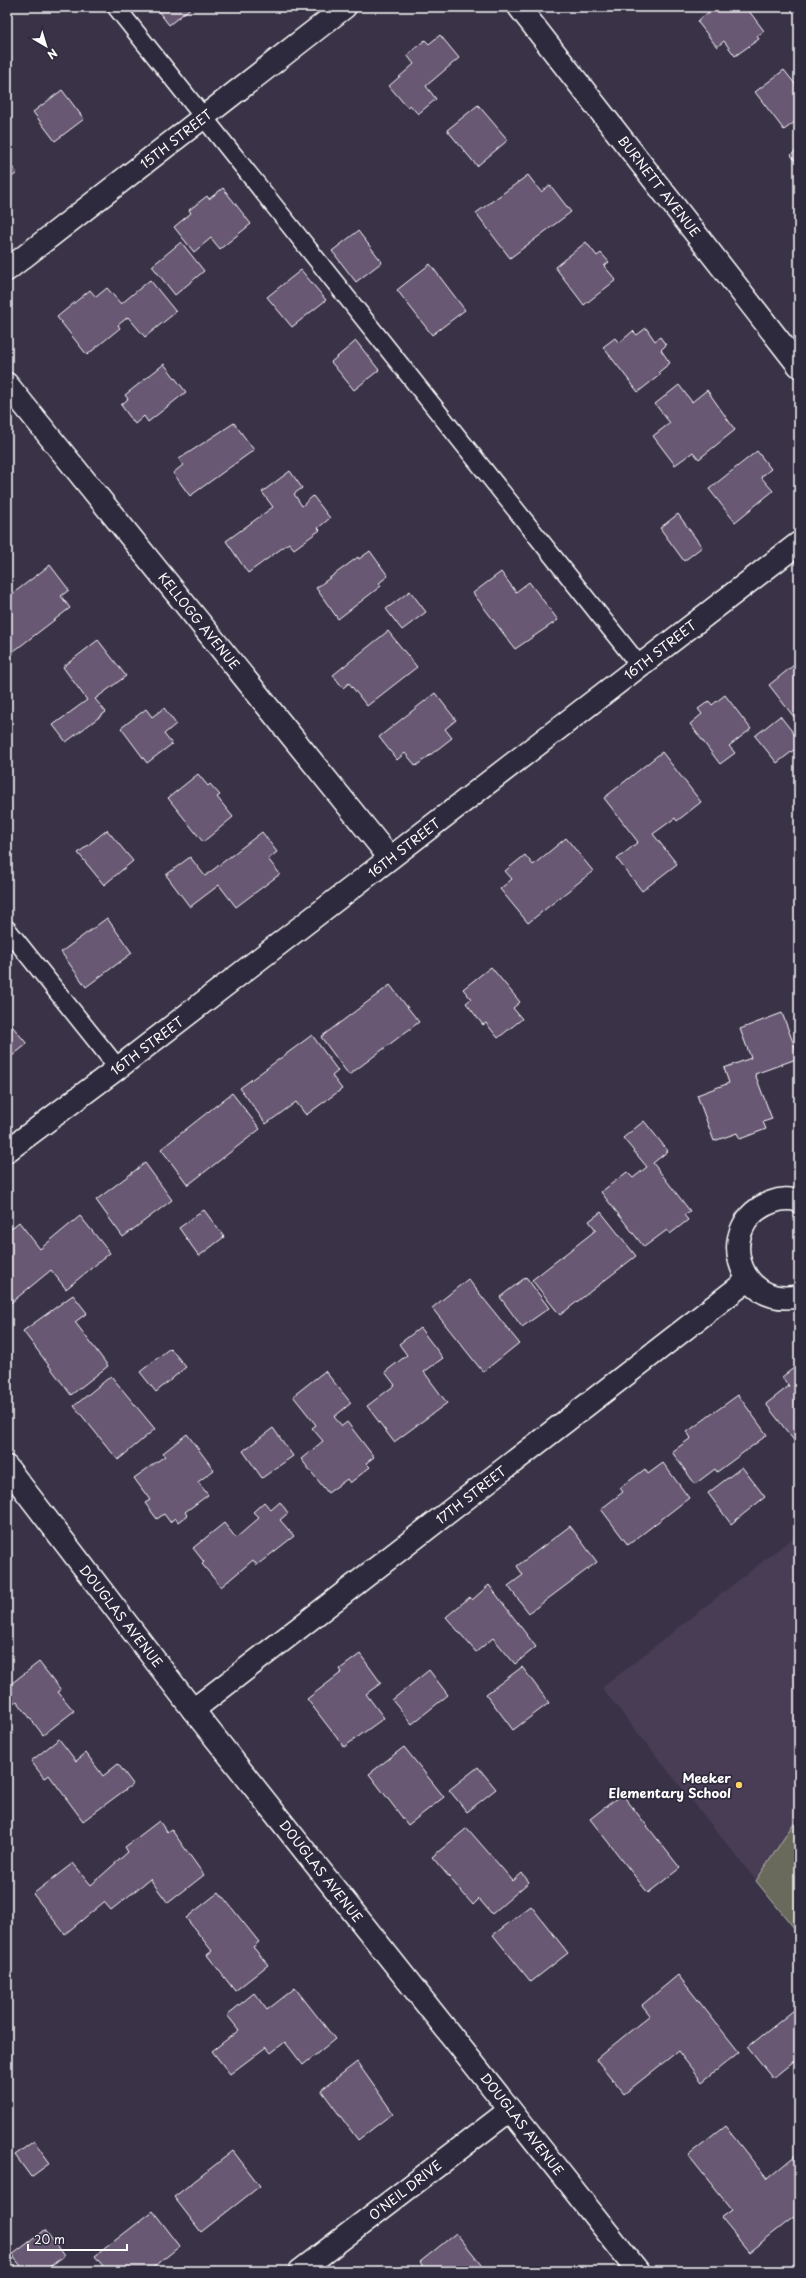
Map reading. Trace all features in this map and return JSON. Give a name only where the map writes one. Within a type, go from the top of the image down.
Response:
[{"type":"street","name":"15TH STREET","points":[[7,270],[345,7]]},
{"type":"street","name":"BURNETT AVENUE","points":[[519,7],[799,366]]},
{"type":"street","name":"KELLOGG AVENUE","points":[[7,384],[390,858]]},
{"type":"street","name":"16TH STREET","points":[[7,1151],[118,1068],[799,543]]},
{"type":"street","points":[[799,1201],[779,1200],[763,1206],[749,1216],[741,1232],[737,1248],[740,1265],[748,1280],[760,1290],[774,1297],[790,1298],[799,1296]]},
{"type":"street","name":"17TH STREET","points":[[193,1710],[748,1280]]},
{"type":"street","name":"DOUGLAS AVENUE","points":[[7,1468],[193,1710],[638,2271]]},
{"type":"street","name":"O'NEIL DRIVE","points":[[300,2271],[510,2110]]},
{"type":"lane","points":[[116,7],[640,666]]},
{"type":"lane","points":[[7,929],[118,1068]]},
{"type":"shaded area","name":"Meeker Elementary School","points":[[799,1533],[799,1934],[602,1688]]},
{"type":"green space","points":[[799,1815],[799,1934],[756,1881]]},
{"type":"building","points":[[155,7],[192,7],[169,25]]},
{"type":"building","points":[[716,7],[746,7],[764,31],[757,36],[759,39],[735,56],[724,41],[717,47],[697,21]]},
{"type":"building","points":[[440,35],[459,58],[426,86],[436,99],[418,114],[410,105],[407,107],[389,86],[414,64],[407,55],[425,40],[429,44]]},
{"type":"building","points":[[784,70],[799,89],[799,119],[784,130],[755,92]]},
{"type":"building","points":[[62,90],[84,119],[55,141],[33,112]]},
{"type":"building","points":[[478,105],[508,140],[477,166],[447,130]]},
{"type":"building","points":[[799,148],[799,166],[791,155]]},
{"type":"building","points":[[7,161],[17,173],[7,181]]},
{"type":"building","points":[[528,175],[541,192],[550,185],[571,212],[510,258],[476,213]]},
{"type":"building","points":[[223,188],[251,224],[220,249],[211,238],[194,252],[174,227],[191,213],[189,210],[207,196],[209,199]]},
{"type":"building","points":[[358,231],[382,262],[356,282],[332,251]]},
{"type":"building","points":[[181,242],[204,271],[175,295],[152,266]]},
{"type":"building","points":[[586,242],[597,256],[601,253],[609,262],[604,266],[616,280],[584,305],[555,267]]},
{"type":"building","points":[[430,264],[465,310],[432,335],[397,290]]},
{"type":"building","points":[[301,270],[326,300],[292,327],[267,297]]},
{"type":"building","points":[[150,280],[176,312],[145,337],[128,317],[118,325],[120,328],[87,355],[57,317],[90,290],[96,297],[107,288],[121,304]]},
{"type":"building","points":[[646,328],[655,341],[660,337],[666,345],[661,350],[670,363],[659,372],[661,374],[638,392],[603,347],[615,338],[619,343],[633,331],[637,335]]},
{"type":"building","points":[[356,341],[379,370],[354,390],[331,362]]},
{"type":"building","points":[[164,364],[186,392],[148,422],[144,416],[135,424],[121,405],[128,399],[125,395]]},
{"type":"building","points":[[679,385],[692,402],[707,390],[735,430],[699,459],[693,452],[675,465],[653,436],[670,423],[655,404]]},
{"type":"building","points":[[234,423],[254,450],[190,496],[173,473],[183,465],[179,459]]},
{"type":"building","points":[[757,451],[771,469],[761,477],[773,491],[735,522],[709,489]]},
{"type":"building","points":[[290,471],[302,488],[294,494],[302,506],[313,496],[330,518],[318,528],[320,530],[294,549],[289,543],[248,573],[226,541],[273,507],[262,492]]},
{"type":"building","points":[[678,514],[702,547],[684,561],[660,528]]},
{"type":"building","points":[[370,551],[388,576],[379,583],[381,586],[338,619],[316,588],[358,557],[359,559]]},
{"type":"building","points":[[50,565],[69,590],[61,596],[70,608],[10,654],[7,650],[7,598]]},
{"type":"building","points":[[501,572],[516,592],[529,582],[558,620],[515,649],[473,593]]},
{"type":"building","points":[[410,591],[426,612],[402,630],[386,609]]},
{"type":"building","points":[[388,631],[417,667],[367,706],[349,683],[343,688],[333,675]]},
{"type":"building","points":[[98,640],[126,676],[95,699],[106,712],[66,742],[53,725],[87,700],[63,667]]},
{"type":"building","points":[[799,661],[799,713],[794,717],[769,685]]},
{"type":"building","points":[[435,693],[456,720],[445,729],[452,738],[416,766],[405,753],[397,760],[379,737]]},
{"type":"building","points":[[725,695],[751,729],[729,746],[735,753],[720,764],[690,724],[702,714],[698,709],[709,701],[712,705]]},
{"type":"building","points":[[164,708],[176,724],[164,734],[172,744],[147,763],[121,728],[146,709],[152,717]]},
{"type":"building","points":[[780,716],[799,740],[799,746],[777,763],[755,736]]},
{"type":"building","points":[[662,752],[701,802],[677,821],[675,818],[653,834],[677,864],[642,891],[617,859],[638,842],[604,798]]},
{"type":"building","points":[[198,774],[208,786],[210,784],[220,795],[217,797],[233,817],[203,842],[168,798]]},
{"type":"building","points":[[107,830],[133,861],[104,885],[78,853]]},
{"type":"building","points":[[262,832],[277,852],[268,859],[280,874],[236,907],[219,885],[190,907],[166,875],[190,857],[205,876]]},
{"type":"building","points":[[566,838],[593,871],[528,923],[500,889],[512,879],[505,871],[525,855],[533,865]]},
{"type":"building","points":[[107,918],[132,953],[86,987],[61,952]]},
{"type":"building","points":[[491,967],[520,1002],[513,1008],[522,1019],[498,1038],[486,1023],[483,1025],[466,1003],[471,999],[463,989]]},
{"type":"building","points":[[390,985],[419,1022],[349,1075],[321,1037]]},
{"type":"building","points":[[782,1013],[799,1058],[755,1074],[772,1119],[763,1122],[766,1129],[740,1139],[737,1133],[714,1141],[697,1095],[729,1083],[724,1068],[751,1058],[740,1029]]},
{"type":"building","points":[[7,1020],[27,1044],[7,1060]]},
{"type":"building","points":[[312,1035],[338,1071],[332,1076],[342,1089],[306,1115],[296,1102],[266,1124],[240,1088]]},
{"type":"building","points":[[232,1093],[260,1129],[188,1185],[161,1149]]},
{"type":"building","points":[[644,1121],[668,1151],[653,1163],[690,1211],[684,1215],[688,1220],[670,1234],[667,1230],[644,1247],[601,1192],[627,1172],[633,1178],[647,1167],[623,1138]]},
{"type":"building","points":[[145,1163],[172,1200],[123,1237],[96,1200]]},
{"type":"building","points":[[204,1210],[224,1237],[199,1256],[179,1228]]},
{"type":"building","points":[[601,1212],[636,1256],[560,1315],[532,1280],[596,1230],[589,1221]]},
{"type":"building","points":[[80,1216],[110,1253],[66,1289],[51,1270],[7,1306],[7,1232],[19,1222],[40,1249]]},
{"type":"building","points":[[526,1277],[549,1308],[522,1327],[500,1297]]},
{"type":"building","points":[[468,1279],[519,1343],[483,1372],[432,1308]]},
{"type":"building","points":[[73,1295],[87,1313],[75,1322],[108,1366],[71,1395],[23,1331]]},
{"type":"building","points":[[420,1328],[443,1358],[424,1372],[447,1403],[394,1442],[367,1406],[395,1385],[385,1372],[407,1355],[399,1344]]},
{"type":"building","points":[[170,1348],[186,1367],[156,1392],[140,1372]]},
{"type":"building","points":[[799,1364],[799,1447],[766,1404],[789,1386],[782,1377]]},
{"type":"building","points":[[325,1371],[351,1403],[334,1417],[342,1426],[347,1422],[374,1457],[366,1463],[370,1467],[350,1483],[347,1479],[328,1493],[301,1459],[323,1441],[312,1428],[316,1425],[293,1396]]},
{"type":"building","points":[[111,1376],[155,1429],[118,1460],[74,1406]]},
{"type":"building","points":[[738,1395],[767,1435],[717,1472],[715,1469],[695,1484],[672,1452],[691,1438],[687,1432]]},
{"type":"building","points":[[273,1428],[293,1456],[262,1478],[243,1451]]},
{"type":"building","points":[[187,1434],[214,1470],[198,1482],[208,1495],[185,1512],[187,1515],[178,1522],[175,1518],[170,1522],[164,1514],[157,1519],[145,1503],[150,1500],[134,1478],[165,1456],[163,1453]]},
{"type":"building","points":[[663,1463],[689,1498],[628,1545],[601,1509],[623,1492],[620,1488],[645,1469],[648,1474]]},
{"type":"building","points":[[742,1467],[765,1497],[731,1524],[708,1493]]},
{"type":"building","points":[[264,1502],[271,1510],[280,1502],[288,1513],[280,1520],[294,1536],[257,1565],[253,1560],[221,1587],[202,1564],[204,1562],[193,1548],[224,1523],[236,1538],[259,1518],[253,1512]]},
{"type":"building","points":[[570,1526],[597,1562],[529,1613],[508,1586],[523,1575],[517,1566]]},
{"type":"building","points":[[489,1585],[536,1647],[515,1664],[493,1638],[476,1652],[446,1617],[470,1597],[472,1600]]},
{"type":"building","points":[[360,1654],[381,1683],[366,1694],[384,1718],[344,1747],[307,1699],[342,1672],[340,1669]]},
{"type":"building","points":[[39,1662],[61,1690],[58,1692],[74,1711],[43,1735],[17,1701],[15,1703],[7,1692],[7,1687]]},
{"type":"building","points":[[522,1667],[549,1703],[513,1730],[486,1694]]},
{"type":"building","points":[[429,1670],[448,1695],[412,1724],[392,1700]]},
{"type":"building","points":[[59,1739],[76,1761],[86,1753],[103,1776],[118,1764],[133,1784],[83,1821],[49,1775],[44,1778],[31,1761]]},
{"type":"building","points":[[404,1747],[444,1797],[408,1825],[369,1774]]},
{"type":"building","points":[[478,1767],[496,1789],[467,1812],[449,1790]]},
{"type":"building","points":[[622,1794],[680,1868],[648,1893],[590,1819]]},
{"type":"building","points":[[159,1821],[167,1832],[171,1829],[204,1875],[168,1903],[150,1879],[111,1910],[104,1902],[65,1934],[33,1894],[73,1863],[91,1885],[128,1852],[125,1847]]},
{"type":"building","points":[[467,1828],[513,1881],[522,1873],[529,1882],[492,1914],[479,1899],[473,1905],[432,1857]]},
{"type":"building","points":[[219,1892],[259,1942],[253,1947],[268,1965],[235,1991],[207,1955],[212,1951],[186,1918]]},
{"type":"building","points":[[531,1906],[568,1953],[531,1982],[493,1935]]},
{"type":"building","points":[[678,1975],[739,2052],[702,2082],[678,2051],[624,2094],[596,2059],[650,2015],[642,2005]]},
{"type":"building","points":[[295,1988],[335,2039],[303,2065],[285,2042],[271,2053],[266,2047],[230,2074],[212,2051],[239,2030],[227,2015],[254,1993],[267,2010]]},
{"type":"building","points":[[799,2006],[799,2057],[773,2078],[748,2047]]},
{"type":"building","points":[[357,2062],[393,2113],[358,2140],[321,2090]]},
{"type":"building","points":[[725,2126],[767,2179],[797,2154],[799,2156],[799,2213],[749,2252],[721,2218],[732,2210],[688,2155]]},
{"type":"building","points":[[34,2141],[50,2163],[31,2177],[15,2155]]},
{"type":"building","points":[[233,2151],[260,2186],[201,2232],[174,2197]]},
{"type":"building","points":[[153,2211],[180,2246],[149,2271],[107,2271],[95,2256]]},
{"type":"building","points":[[45,2230],[64,2256],[44,2271],[25,2271],[12,2255]]},
{"type":"building","points":[[456,2233],[487,2271],[427,2271],[420,2262]]},
{"type":"place","name":"Meeker Elementary School","points":[[739,1785]]}]
